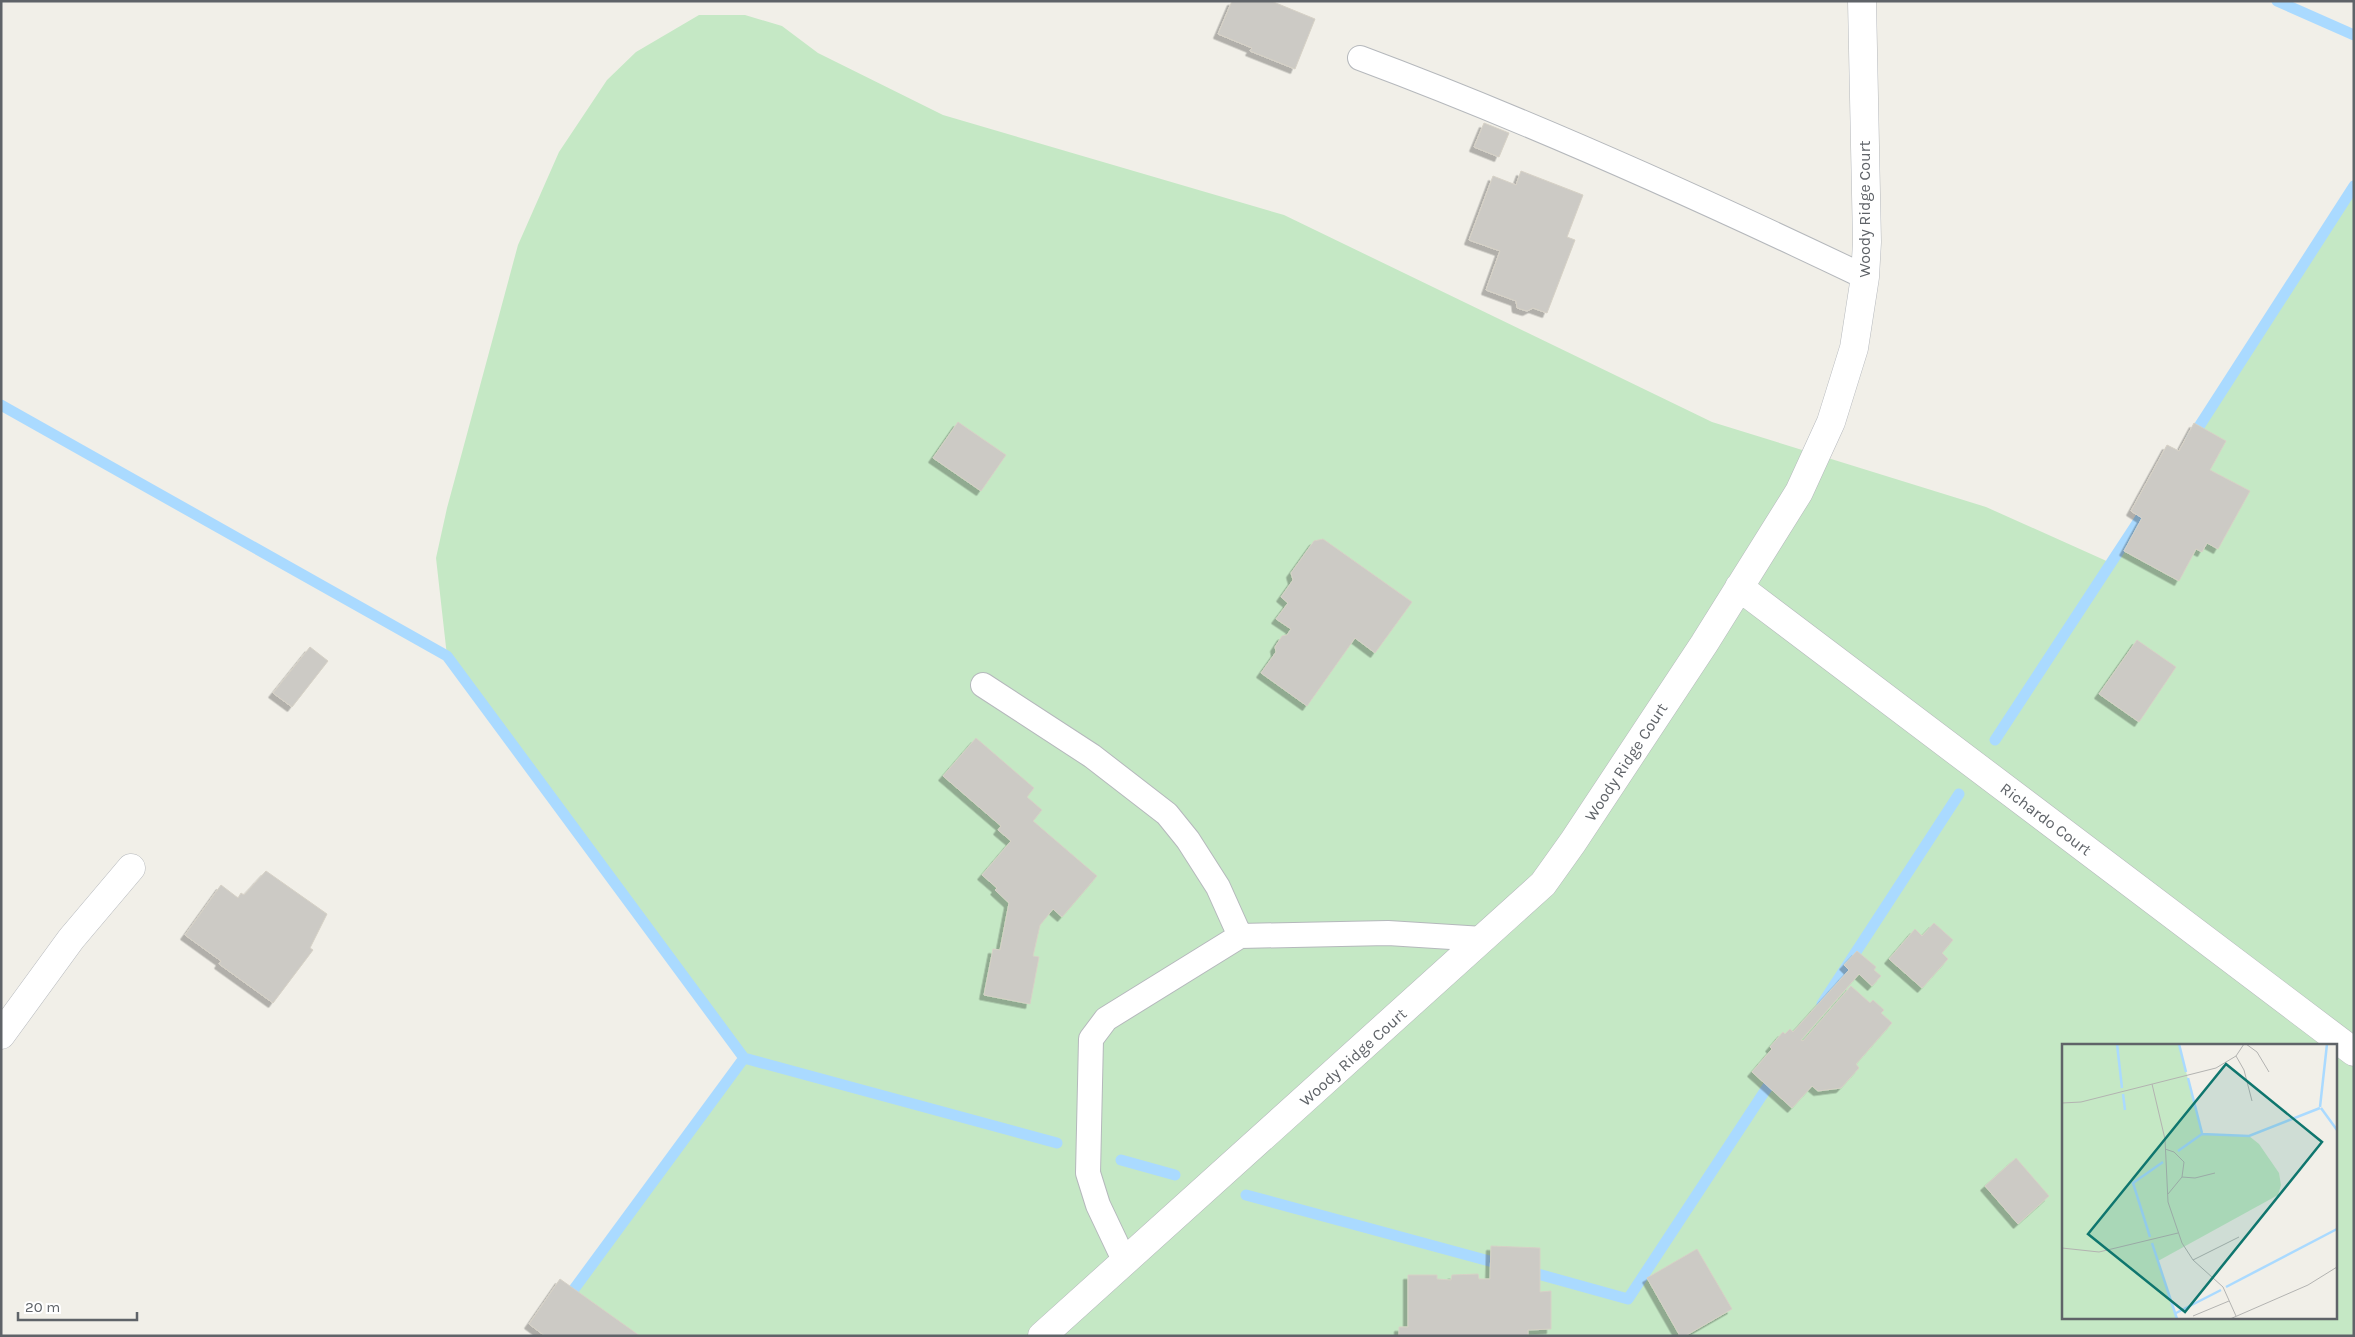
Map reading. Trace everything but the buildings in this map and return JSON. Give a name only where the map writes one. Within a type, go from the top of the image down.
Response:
[{"type":"street","name":"Woody Ridge Court","points":[[1042,1336],[1543,884],[1574,842],[1799,492],[1831,422],[1854,348],[1865,277],[1867,242],[1862,1]]},
{"type":"street","name":"Richardo Court","points":[[1739,587],[2354,1052]]},
{"type":"street","points":[[1,1035],[71,940],[131,868]]},
{"type":"lane","points":[[1360,58],[1492,109],[1767,230],[1865,277]]},
{"type":"lane","points":[[983,685],[1092,756],[1167,814],[1188,840],[1218,888],[1240,936]]},
{"type":"lane","points":[[1125,1262],[1098,1204],[1088,1173],[1091,1039],[1106,1019],[1240,936],[1388,933],[1483,939]]},
{"type":"green space","points":[[699,15],[745,15],[782,26],[818,53],[943,115],[1284,215],[1712,422],[1986,507],[2111,563],[2354,186],[2354,1336],[541,1336],[744,1058],[447,656],[436,558],[447,508],[518,245],[559,152],[607,80],[636,52]]},
{"type":"waterway","points":[[2277,1],[2354,35]]},
{"type":"waterway","points":[[2191,439],[2354,186]]},
{"type":"waterway","points":[[1,405],[447,656],[744,1058],[1057,1143]]},
{"type":"waterway","points":[[1995,740],[2149,505]]},
{"type":"waterway","points":[[1822,1004],[1959,794]]},
{"type":"waterway","points":[[566,1300],[744,1058]]},
{"type":"waterway","points":[[1527,1271],[1628,1299],[1776,1074]]},
{"type":"waterway","points":[[1121,1160],[1175,1175]]},
{"type":"waterway","points":[[1246,1195],[1504,1265]]}]
